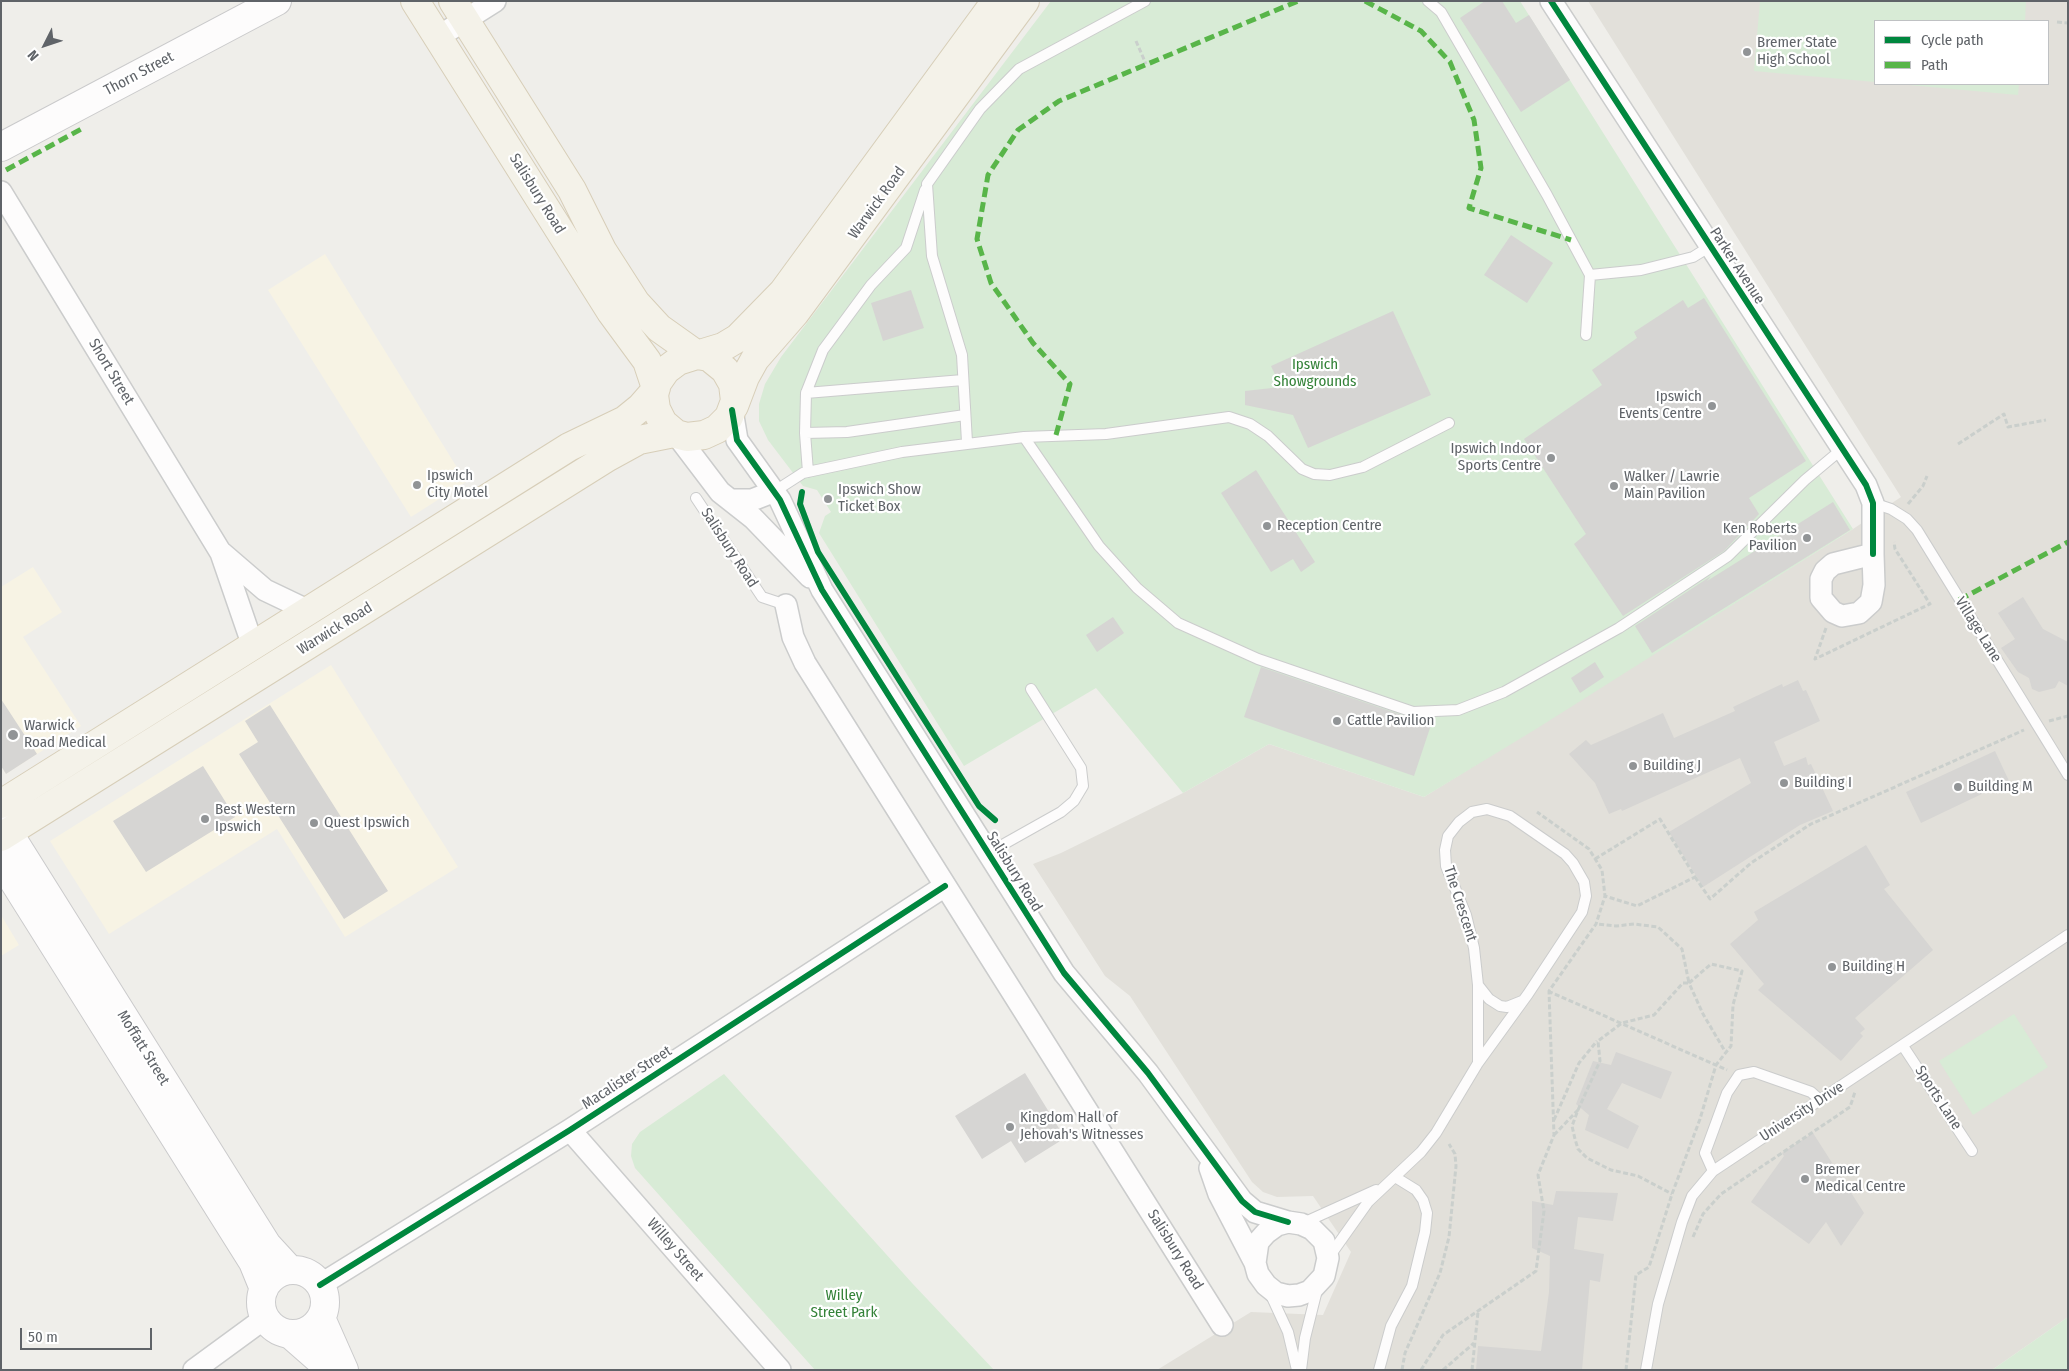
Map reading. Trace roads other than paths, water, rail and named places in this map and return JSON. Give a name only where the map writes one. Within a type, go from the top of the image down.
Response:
[{"type":"main road","name":"Thorn Street","points":[[1,147],[277,1]]},
{"type":"main road","name":"Salisbury Road","points":[[415,1],[611,312],[647,362],[655,389]]},
{"type":"main road","name":"Warwick Road","points":[[698,354],[723,347],[738,338],[783,292],[996,1]]},
{"type":"main road","name":"Warwick Road","points":[[733,408],[745,377],[755,359],[795,313],[1025,1]]},
{"type":"main road","name":"Salisbury Road","points":[[459,11],[572,190],[602,250],[636,304],[659,328],[698,354]]},
{"type":"main road","points":[[698,354],[714,359],[728,375],[734,389],[733,408],[722,425],[708,434],[692,437],[675,433],[663,423],[657,413],[655,389],[662,374],[670,366],[698,354]]},
{"type":"main road","name":"Warwick Road","points":[[1,804],[569,447],[625,420],[642,407],[655,389]]},
{"type":"main road","name":"Warwick Road","points":[[4,831],[608,456],[639,440],[675,433]]},
{"type":"main road","name":"Moffatt Street","points":[[4,831],[267,1245],[290,1270]]},
{"type":"main road","name":"Moffatt Street","points":[[1,861],[253,1262],[264,1289]]},
{"type":"main road","points":[[291,1335],[308,1331],[321,1318],[325,1301],[320,1285],[307,1274],[290,1270],[274,1276],[264,1289],[261,1304],[265,1318],[281,1332],[291,1335],[331,1370]]},
{"type":"main road","points":[[321,1318],[344,1370]]},
{"type":"street","points":[[438,37],[459,11],[495,1]]},
{"type":"street","name":"Parker Avenue","points":[[1551,1],[1709,247],[1866,484],[1873,503],[1873,554]]},
{"type":"street","name":"Short Street","points":[[1,192],[221,553],[253,646]]},
{"type":"street","name":"Salisbury Road","points":[[733,408],[734,426],[740,444],[775,491],[822,590],[1064,974],[1148,1074],[1205,1154],[1228,1180],[1248,1208],[1269,1218],[1295,1223]]},
{"type":"street","name":"Salisbury Road","points":[[675,433],[718,488],[753,518],[822,590]]},
{"type":"street","points":[[732,500],[752,500],[775,491]]},
{"type":"street","name":"Short Street","points":[[221,553],[265,590],[309,611]]},
{"type":"street","name":"Salisbury Road","points":[[786,605],[793,637],[805,663],[1222,1325]]},
{"type":"street","name":"Macalister Street","points":[[320,1285],[570,1130],[945,886]]},
{"type":"street","name":"Willey Street","points":[[570,1130],[780,1370]]},
{"type":"street","points":[[1205,1154],[1220,1194],[1255,1263],[1258,1274],[1266,1285],[1276,1292],[1288,1296],[1310,1291],[1324,1276],[1328,1258],[1326,1248],[1320,1236],[1295,1223],[1277,1225],[1266,1233],[1258,1242],[1255,1263]]},
{"type":"street","points":[[194,1370],[265,1318]]},
{"type":"lane","points":[[808,472],[805,433],[806,393],[823,350],[871,286],[906,248],[927,184],[980,109],[1019,69],[1146,1]]},
{"type":"lane","points":[[1428,1],[1441,12],[1590,275],[1586,335]]},
{"type":"lane","points":[[927,184],[932,256],[962,355],[966,442]]},
{"type":"lane","points":[[1590,275],[1641,270],[1693,257],[1709,247]]},
{"type":"lane","points":[[806,393],[963,380]]},
{"type":"lane","points":[[805,433],[847,432],[965,415]]},
{"type":"lane","points":[[775,491],[796,476],[808,472],[881,456],[966,442],[1024,437],[1106,434],[1229,417],[1250,424],[1268,436],[1302,469],[1314,474],[1330,475],[1363,467],[1449,423]]},
{"type":"lane","points":[[1024,437],[1099,546],[1137,588],[1178,623],[1258,660],[1413,712],[1458,710],[1504,692],[1619,628],[1728,556],[1805,480],[1842,449]]},
{"type":"lane","name":"Salisbury Road","points":[[696,498],[762,597],[786,605]]},
{"type":"lane","name":"Village Lane","points":[[1873,503],[1896,512],[1907,519],[1917,530],[2068,775]]},
{"type":"lane","points":[[988,854],[1061,812],[1074,800],[1083,786],[1081,768],[1031,689]]},
{"type":"lane","name":"The Crescent","points":[[1328,1258],[1357,1215],[1420,1152],[1439,1129],[1478,1063],[1576,926],[1582,912],[1586,896],[1584,882],[1566,854],[1510,816],[1487,809],[1472,812],[1459,822],[1448,836],[1445,850],[1446,866],[1466,915],[1474,948],[1478,985],[1478,1063]]},
{"type":"lane","name":"University Drive","points":[[1646,1370],[1658,1304],[1682,1222],[1692,1196],[1713,1171],[2068,935]]},
{"type":"lane","points":[[1478,985],[1489,999],[1500,1006],[1507,1007],[1522,1001]]},
{"type":"lane","name":"Sports Lane","points":[[1903,1046],[1972,1151]]},
{"type":"lane","points":[[1713,1171],[1705,1153],[1727,1093],[1739,1075],[1754,1072],[1811,1092],[1820,1100]]},
{"type":"lane","points":[[1379,1370],[1391,1326],[1412,1286],[1425,1232],[1427,1212],[1423,1200],[1416,1190],[1395,1177]]},
{"type":"lane","name":"The Crescent","points":[[1295,1223],[1384,1186]]},
{"type":"lane","points":[[1299,1370],[1318,1284]]},
{"type":"lane","points":[[1266,1285],[1283,1318],[1299,1370]]},
{"type":"place","name":"Bremer State High School","points":[[1747,52]]},
{"type":"place","name":"Ipswich Events Centre","points":[[1712,406]]},
{"type":"place","name":"Ipswich Indoor Sports Centre","points":[[1551,458]]},
{"type":"place","name":"Ipswich City Motel","points":[[417,485]]},
{"type":"place","name":"Walker / Lawrie Main Pavilion","points":[[1614,486]]},
{"type":"place","name":"Ipswich Show Ticket Box","points":[[828,499]]},
{"type":"place","name":"Reception Centre","points":[[1267,526]]},
{"type":"place","name":"Ken Roberts Pavilion","points":[[1807,538]]},
{"type":"place","name":"Cattle Pavilion","points":[[1337,721]]},
{"type":"place","name":"Warwick Road Medical","points":[[13,735]]},
{"type":"place","name":"Building J","points":[[1633,766]]},
{"type":"place","name":"Building I","points":[[1784,783]]},
{"type":"place","name":"Building M","points":[[1958,787]]},
{"type":"place","name":"Best Western Ipswich","points":[[205,819]]},
{"type":"place","name":"Quest Ipswich","points":[[314,823]]},
{"type":"place","name":"Building H","points":[[1832,967]]},
{"type":"place","name":"Kingdom Hall of Jehovah's Witnesses","points":[[1010,1127]]},
{"type":"place","name":"Bremer Medical Centre","points":[[1805,1179]]},
{"type":"park label","name":"Ipswich Showgrounds","points":[[1315,374]]},
{"type":"park label","name":"Willey Street Park","points":[[844,1304]]}]
